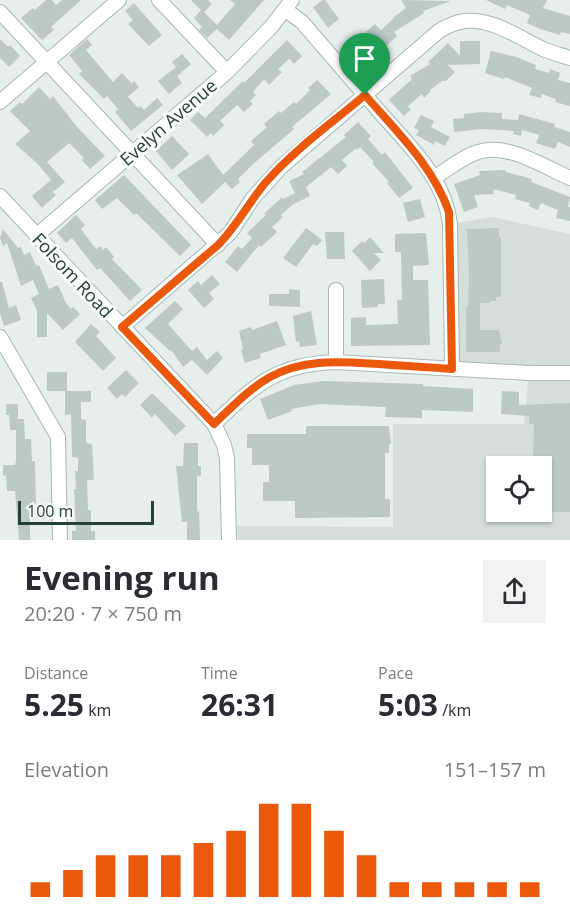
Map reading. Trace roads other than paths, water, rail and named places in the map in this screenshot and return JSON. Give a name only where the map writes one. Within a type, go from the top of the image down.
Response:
[{"type":"street","points":[[0,102],[119,0]]},
{"type":"street","points":[[159,0],[227,72]]},
{"type":"street","points":[[289,5],[434,178],[443,194],[450,224],[452,369]]},
{"type":"street","name":"Evelyn Avenue","points":[[36,236],[227,72],[251,50],[289,5]]},
{"type":"street","points":[[0,12],[218,245]]},
{"type":"street","points":[[122,327],[230,233],[253,198],[280,168],[439,31],[452,24],[478,21],[492,25],[547,51],[570,58]]},
{"type":"street","points":[[434,178],[468,156],[480,151],[492,150],[527,157],[570,178]]},
{"type":"street","name":"Folsom Road","points":[[0,196],[214,424],[224,445],[227,458],[229,540]]},
{"type":"street","points":[[336,290],[336,362]]},
{"type":"street","points":[[0,337],[58,437],[60,540]]},
{"type":"street","points":[[214,424],[248,392],[268,378],[309,363],[336,362],[570,373]]}]
